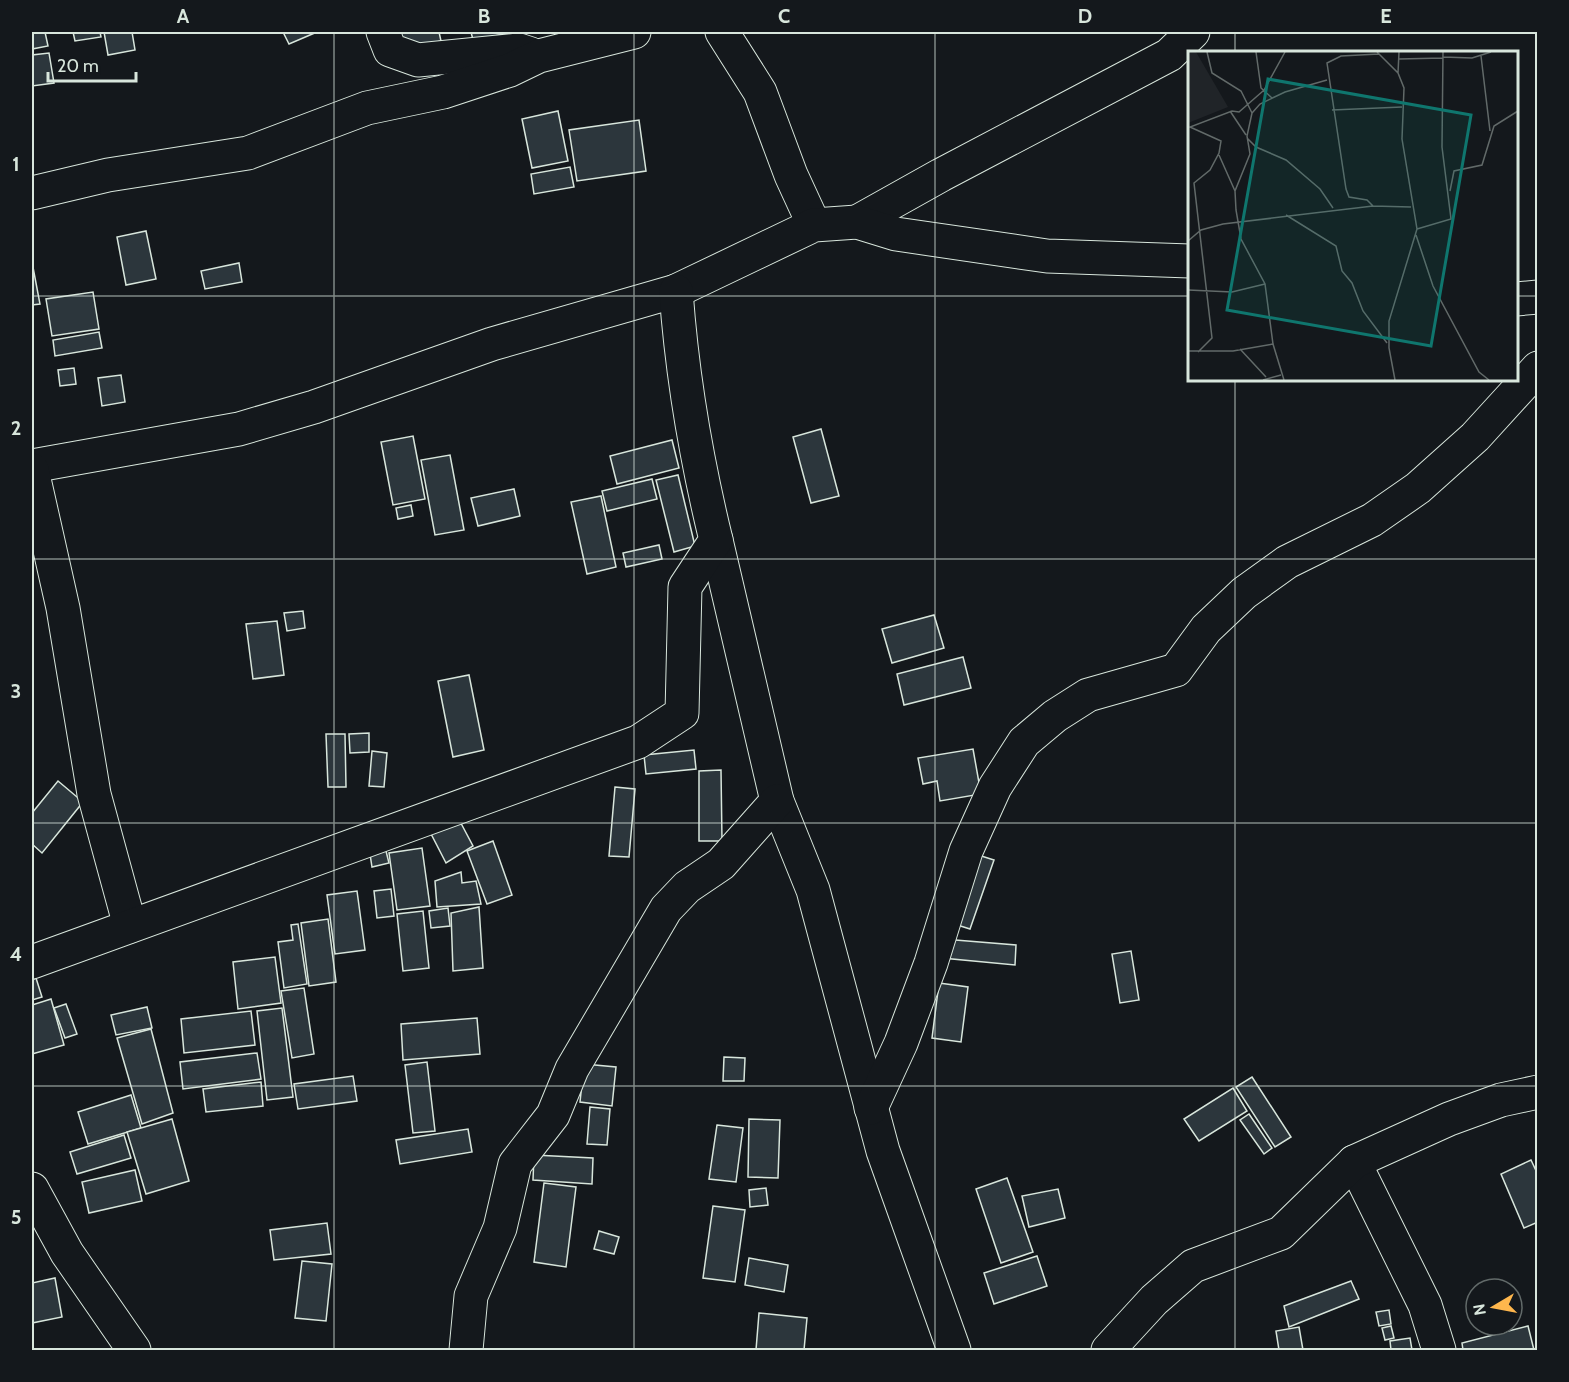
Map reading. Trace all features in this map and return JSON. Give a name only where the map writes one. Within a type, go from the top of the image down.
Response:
[{"type":"street","points":[[383,32],[390,50],[418,60],[519,50],[539,56]]},
{"type":"street","points":[[32,193],[108,176],[248,153],[367,108],[443,92],[510,70],[539,56],[634,32]]},
{"type":"street","points":[[722,32],[760,92],[791,175],[814,225]]},
{"type":"street","points":[[857,222],[1169,55],[1193,32]]},
{"type":"street","points":[[130,926],[94,794],[63,608],[32,468],[239,429],[314,408],[492,344],[676,291],[814,225],[857,222],[896,234],[1047,256],[1188,261]]},
{"type":"street","points":[[676,291],[680,343],[697,460],[777,801],[813,890],[883,1151],[954,1350]]},
{"type":"street","points":[[1518,299],[1538,297]]},
{"type":"street","points":[[871,1108],[912,1013],[966,851],[995,787],[1024,742],[1055,716],[1088,695],[1176,670],[1206,629],[1244,593],[1287,562],[1372,520],[1418,488],[1475,437],[1538,368]]},
{"type":"street","points":[[32,962],[638,742],[682,713],[685,586],[716,540]]},
{"type":"street","points":[[466,1350],[471,1296],[500,1228],[514,1164],[553,1115],[572,1069],[666,909],[687,887],[721,864],[777,801]]},
{"type":"street","points":[[1108,1350],[1154,1300],[1193,1266],[1281,1233],[1354,1162],[1449,1119],[1501,1100],[1538,1092]]},
{"type":"street","points":[[1354,1162],[1425,1305],[1439,1350]]},
{"type":"street","points":[[32,1189],[67,1253],[123,1341]]},
{"type":"building","points":[[32,32],[45,32],[48,46],[32,49]]},
{"type":"building","points":[[73,32],[100,32],[101,37],[75,41]]},
{"type":"building","points":[[104,32],[132,32],[135,50],[108,55]]},
{"type":"building","points":[[283,32],[317,32],[289,44]]},
{"type":"building","points":[[398,32],[439,32],[441,41],[402,50]]},
{"type":"building","points":[[471,32],[515,32],[473,40]]},
{"type":"building","points":[[49,53],[54,83],[32,86],[32,55]]},
{"type":"building","points":[[558,111],[568,161],[532,168],[522,119]]},
{"type":"building","points":[[639,120],[646,171],[577,181],[569,130]]},
{"type":"building","points":[[570,167],[574,187],[534,194],[531,174]]},
{"type":"building","points":[[146,231],[156,279],[126,285],[117,237]]},
{"type":"building","points":[[32,262],[40,304],[32,305]]},
{"type":"building","points":[[239,263],[242,282],[205,289],[201,271]]},
{"type":"building","points":[[93,292],[99,329],[52,336],[46,299]]},
{"type":"building","points":[[99,332],[102,348],[55,356],[53,340]]},
{"type":"building","points":[[74,368],[76,384],[60,386],[58,370]]},
{"type":"building","points":[[121,375],[125,402],[102,406],[98,378]]},
{"type":"building","points":[[821,429],[839,496],[811,503],[793,437]]},
{"type":"building","points":[[413,436],[425,499],[393,505],[381,442]]},
{"type":"building","points":[[672,440],[679,468],[617,484],[610,456]]},
{"type":"building","points":[[450,455],[464,530],[435,535],[421,460]]},
{"type":"building","points":[[678,475],[695,546],[674,552],[656,480]]},
{"type":"building","points":[[652,479],[657,499],[607,511],[602,491]]},
{"type":"building","points":[[514,489],[520,516],[478,526],[471,498]]},
{"type":"building","points":[[601,496],[616,567],[587,574],[571,502]]},
{"type":"building","points":[[411,505],[413,516],[398,519],[396,508]]},
{"type":"building","points":[[659,545],[662,559],[626,567],[623,553]]},
{"type":"building","points":[[303,611],[305,628],[287,631],[284,613]]},
{"type":"building","points":[[934,615],[944,648],[892,663],[882,629]]},
{"type":"building","points":[[277,621],[284,675],[253,679],[246,624]]},
{"type":"building","points":[[963,657],[971,688],[904,705],[897,674]]},
{"type":"building","points":[[469,675],[484,750],[453,757],[438,681]]},
{"type":"building","points":[[369,733],[369,752],[350,753],[349,734]]},
{"type":"building","points":[[326,734],[345,734],[346,787],[328,787]]},
{"type":"building","points":[[973,749],[981,794],[940,801],[937,781],[923,784],[918,758]]},
{"type":"building","points":[[694,750],[696,769],[646,774],[644,755]]},
{"type":"building","points":[[372,751],[387,753],[384,787],[369,786]]},
{"type":"building","points":[[721,770],[722,841],[699,841],[699,771]]},
{"type":"building","points":[[58,781],[83,802],[42,853],[32,844],[32,813]]},
{"type":"building","points":[[615,787],[635,789],[629,857],[609,856]]},
{"type":"building","points":[[455,812],[473,846],[446,863],[427,826]]},
{"type":"building","points":[[493,841],[512,895],[487,904],[467,851]]},
{"type":"building","points":[[422,848],[430,906],[397,910],[389,853]]},
{"type":"building","points":[[386,851],[389,863],[372,867],[370,854]]},
{"type":"building","points":[[975,854],[994,860],[970,929],[951,923]]},
{"type":"building","points":[[461,872],[462,883],[476,881],[481,904],[437,907],[435,881]]},
{"type":"building","points":[[391,889],[394,916],[377,918],[374,891]]},
{"type":"building","points":[[357,891],[365,950],[335,954],[327,895]]},
{"type":"building","points":[[479,907],[483,968],[453,971],[451,913]]},
{"type":"building","points":[[448,908],[450,926],[431,928],[429,911]]},
{"type":"building","points":[[423,911],[429,968],[403,971],[397,914]]},
{"type":"building","points":[[328,919],[336,982],[309,986],[301,923]]},
{"type":"building","points":[[298,924],[307,984],[284,988],[278,942],[293,940],[291,925]]},
{"type":"building","points":[[943,939],[1016,945],[1015,965],[942,958]]},
{"type":"building","points":[[1131,951],[1139,1000],[1120,1003],[1112,954]]},
{"type":"building","points":[[275,957],[281,1003],[238,1009],[233,962]]},
{"type":"building","points":[[36,978],[42,997],[32,1000],[32,980]]},
{"type":"building","points":[[939,983],[968,987],[961,1042],[932,1038]]},
{"type":"building","points":[[304,988],[314,1054],[292,1058],[281,991]]},
{"type":"building","points":[[51,999],[64,1045],[32,1054],[32,1005]]},
{"type":"building","points":[[66,1004],[77,1034],[65,1038],[54,1008]]},
{"type":"building","points":[[147,1007],[152,1028],[116,1035],[111,1015]]},
{"type":"building","points":[[282,1008],[293,1097],[267,1100],[257,1011]]},
{"type":"building","points":[[251,1011],[255,1045],[184,1053],[181,1019]]},
{"type":"building","points":[[477,1018],[480,1054],[403,1060],[401,1024]]},
{"type":"building","points":[[151,1029],[173,1113],[142,1124],[117,1038]]},
{"type":"building","points":[[257,1053],[261,1079],[183,1089],[180,1062]]},
{"type":"building","points":[[724,1057],[745,1058],[744,1081],[723,1081]]},
{"type":"building","points":[[427,1062],[435,1131],[413,1133],[405,1065]]},
{"type":"building","points":[[584,1064],[616,1067],[612,1106],[580,1102]]},
{"type":"building","points":[[353,1076],[357,1101],[298,1109],[294,1084]]},
{"type":"building","points":[[1252,1077],[1291,1137],[1275,1147],[1236,1087]]},
{"type":"building","points":[[261,1082],[263,1106],[206,1112],[203,1089]]},
{"type":"building","points":[[1233,1088],[1247,1111],[1199,1141],[1184,1119]]},
{"type":"building","points":[[131,1095],[141,1128],[88,1144],[78,1112]]},
{"type":"building","points":[[590,1107],[610,1109],[607,1145],[587,1144]]},
{"type":"building","points":[[1249,1114],[1272,1148],[1264,1154],[1240,1120]]},
{"type":"building","points":[[172,1119],[189,1181],[146,1194],[127,1132]]},
{"type":"building","points":[[749,1119],[780,1120],[778,1178],[748,1177]]},
{"type":"building","points":[[717,1125],[743,1128],[736,1182],[709,1179]]},
{"type":"building","points":[[468,1129],[472,1152],[400,1164],[396,1140]]},
{"type":"building","points":[[124,1135],[131,1158],[77,1174],[70,1152]]},
{"type":"building","points":[[534,1155],[593,1158],[592,1184],[533,1180]]},
{"type":"building","points":[[1531,1160],[1538,1175],[1538,1222],[1524,1228],[1501,1174]]},
{"type":"building","points":[[135,1170],[142,1201],[89,1213],[82,1182]]},
{"type":"building","points":[[1007,1178],[1033,1252],[1001,1263],[976,1189]]},
{"type":"building","points":[[544,1183],[576,1187],[566,1267],[534,1262]]},
{"type":"building","points":[[766,1188],[768,1205],[750,1207],[749,1190]]},
{"type":"building","points":[[1058,1189],[1065,1218],[1029,1227],[1022,1196]]},
{"type":"building","points":[[713,1206],[745,1210],[735,1282],[703,1278]]},
{"type":"building","points":[[327,1223],[331,1254],[274,1260],[270,1230]]},
{"type":"building","points":[[599,1231],[619,1237],[614,1254],[594,1249]]},
{"type":"building","points":[[1037,1256],[1047,1286],[994,1304],[984,1273]]},
{"type":"building","points":[[749,1258],[788,1265],[784,1292],[745,1285]]},
{"type":"building","points":[[302,1261],[332,1264],[326,1321],[295,1318]]},
{"type":"building","points":[[55,1278],[62,1317],[32,1323],[32,1283]]},
{"type":"building","points":[[1351,1281],[1359,1299],[1289,1327],[1284,1306]]},
{"type":"building","points":[[1389,1310],[1391,1324],[1379,1326],[1376,1312]]},
{"type":"building","points":[[759,1313],[807,1318],[804,1350],[756,1350]]},
{"type":"building","points":[[1391,1326],[1394,1338],[1385,1340],[1382,1328]]},
{"type":"building","points":[[1528,1326],[1534,1350],[1463,1350],[1462,1343],[1485,1337],[1524,1337],[1524,1327]]},
{"type":"building","points":[[1299,1327],[1303,1350],[1279,1350],[1276,1331]]},
{"type":"building","points":[[1410,1338],[1412,1350],[1391,1350],[1390,1341]]}]
